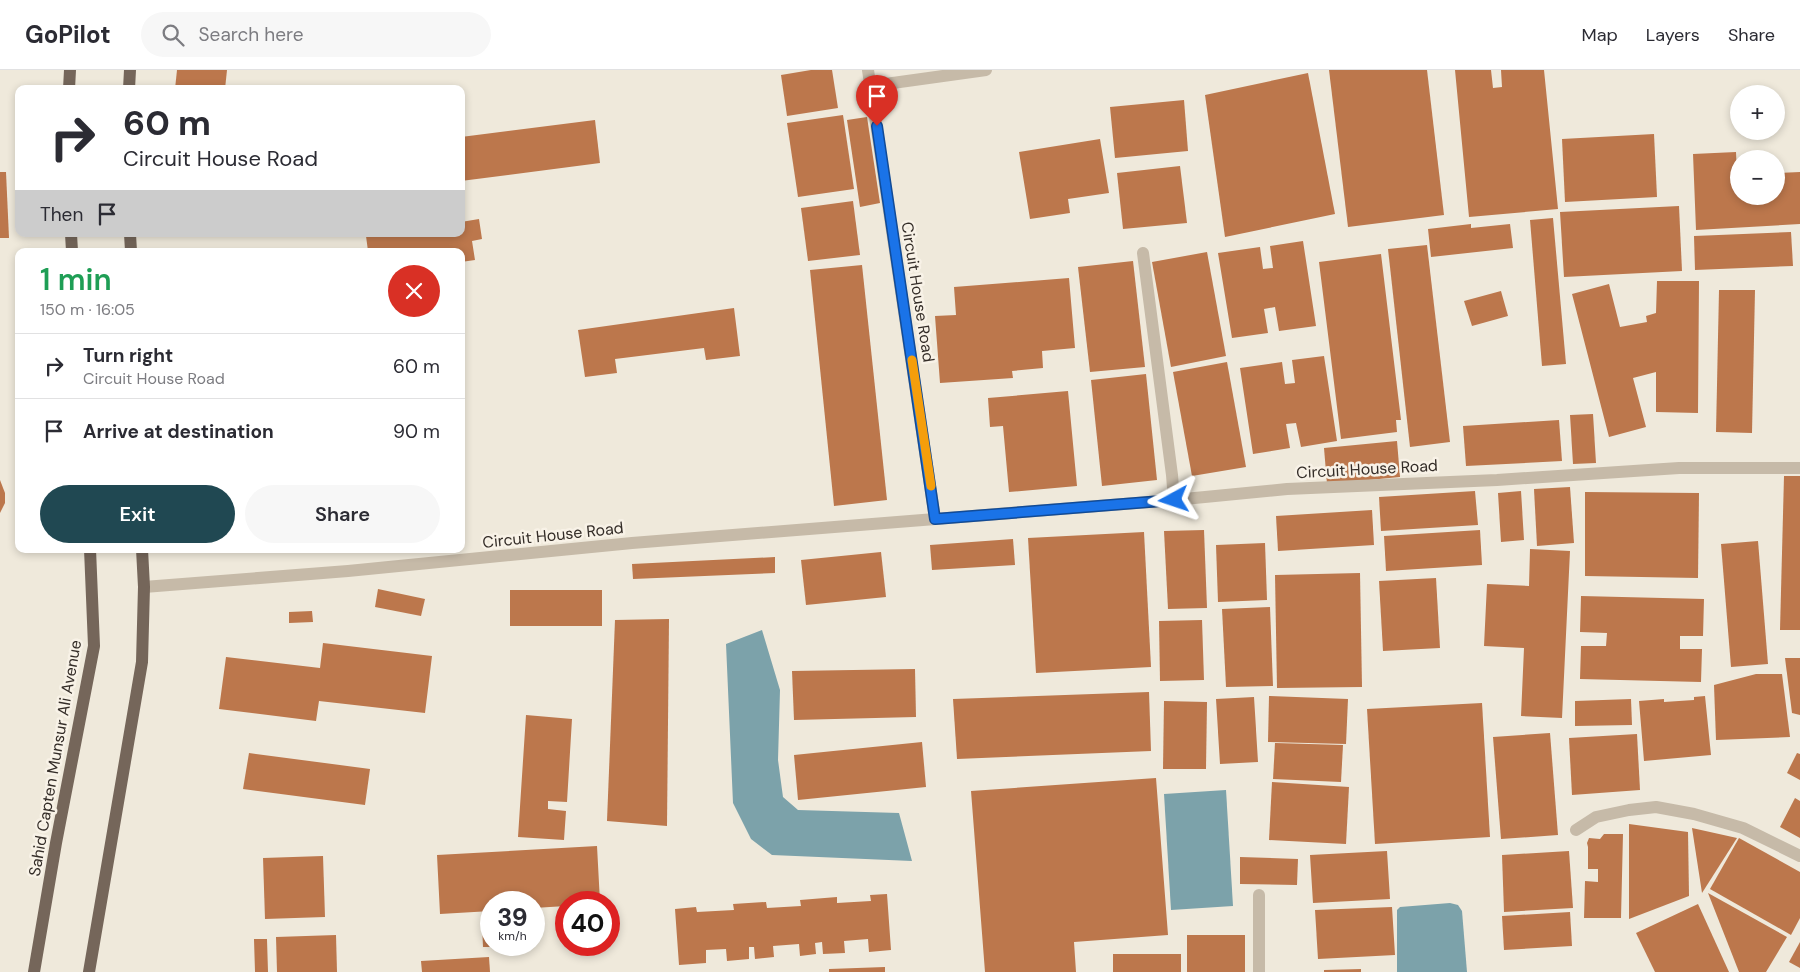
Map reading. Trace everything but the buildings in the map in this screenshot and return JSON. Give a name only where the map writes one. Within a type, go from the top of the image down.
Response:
[{"type":"main road","points":[[69,85],[70,70]]},
{"type":"main road","points":[[129,85],[130,70]]},
{"type":"main road","name":"Sahid Capten Munsur Ali Avenue","points":[[34,972],[56,843],[94,646],[90,553]]},
{"type":"main road","points":[[89,972],[142,662],[144,587],[142,553]]},
{"type":"street","name":"Circuit House Road","points":[[868,70],[935,519]]},
{"type":"street","points":[[871,86],[986,70]]},
{"type":"street","points":[[1143,253],[1174,500]]},
{"type":"street","name":"Circuit House Road","points":[[144,587],[338,572],[632,543],[1174,500],[1287,489],[1497,480],[1679,468],[1800,468]]},
{"type":"street","points":[[1576,830],[1596,817],[1656,807],[1694,814],[1743,828],[1800,856]]},
{"type":"street","points":[[1259,895],[1259,972]]},
{"type":"water","points":[[762,630],[780,690],[778,760],[783,797],[798,810],[899,813],[912,861],[772,855],[751,839],[733,803],[726,644]]},
{"type":"water","points":[[1226,790],[1233,906],[1171,910],[1164,794]]},
{"type":"water","points":[[1450,903],[1458,905],[1462,911],[1467,972],[1397,972],[1397,910],[1400,907]]},
{"type":"slow traffic","points":[[912,360],[931,486]]},
{"type":"route","points":[[877,126],[935,519],[1174,500]]}]
